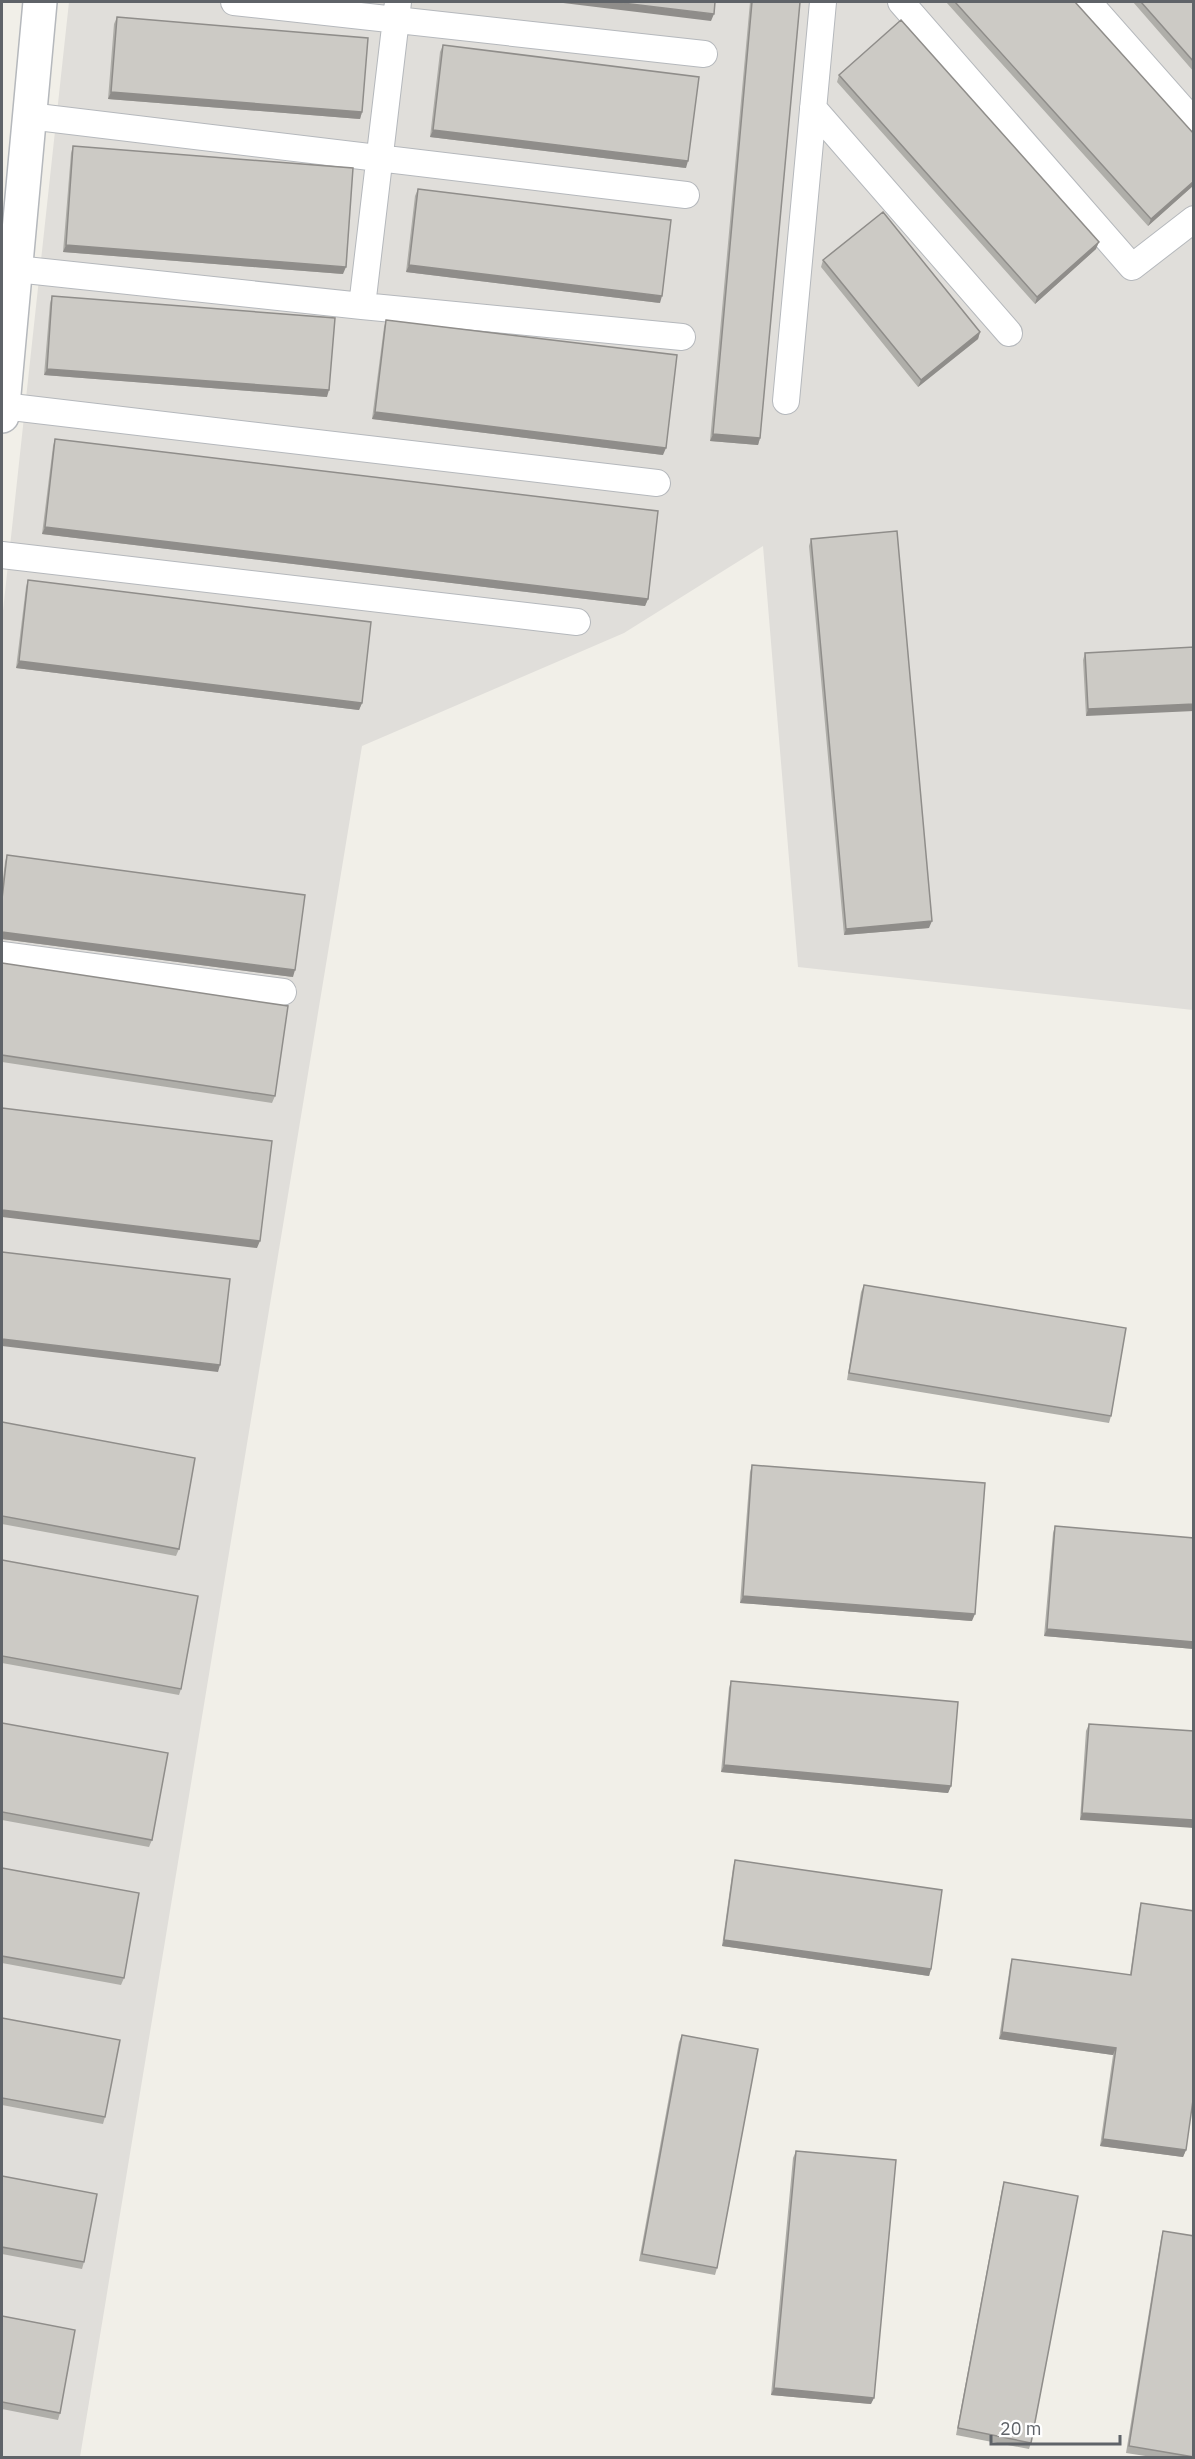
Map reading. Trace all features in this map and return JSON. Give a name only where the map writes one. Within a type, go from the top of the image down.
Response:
[{"type":"street","points":[[2,411],[40,2]]},
{"type":"lane","points":[[234,2],[397,11],[704,54]]},
{"type":"lane","points":[[786,401],[823,2]]},
{"type":"lane","points":[[901,2],[1132,267],[1194,219]]},
{"type":"lane","points":[[1088,2],[1194,122]]},
{"type":"lane","points":[[362,306],[397,11]]},
{"type":"lane","points":[[813,108],[1009,333]]},
{"type":"lane","points":[[29,116],[686,195]]},
{"type":"lane","points":[[15,269],[682,337]]},
{"type":"lane","points":[[2,411],[657,483]]},
{"type":"lane","points":[[2,555],[577,622]]},
{"type":"lane","points":[[2,955],[283,992]]},
{"type":"shaded area","points":[[69,2],[1193,2],[1193,1010],[798,967],[763,546],[624,633],[362,746],[80,2457],[2,2458],[2,620]]},
{"type":"building","points":[[614,2],[715,2],[714,14]]},
{"type":"building","points":[[752,2],[800,2],[760,438],[713,434]]},
{"type":"building","points":[[955,2],[1075,2],[1194,134],[1194,181],[1151,219]]},
{"type":"building","points":[[1141,2],[1194,2],[1194,62]]},
{"type":"building","points":[[117,17],[368,38],[362,112],[111,92]]},
{"type":"building","points":[[901,20],[1099,242],[1037,297],[839,75]]},
{"type":"building","points":[[443,45],[699,77],[688,161],[433,130]]},
{"type":"building","points":[[73,146],[353,168],[346,267],[66,245]]},
{"type":"building","points":[[418,189],[671,220],[662,296],[409,265]]},
{"type":"building","points":[[883,212],[980,332],[921,380],[823,260]]},
{"type":"building","points":[[52,296],[335,318],[329,390],[47,369]]},
{"type":"building","points":[[386,320],[677,355],[666,448],[375,412]]},
{"type":"building","points":[[55,439],[658,511],[648,599],[45,527]]},
{"type":"building","points":[[897,531],[932,921],[846,929],[811,539]]},
{"type":"building","points":[[28,580],[371,622],[362,703],[19,661]]},
{"type":"building","points":[[1194,647],[1194,704],[1088,709],[1085,653]]},
{"type":"building","points":[[7,855],[305,895],[295,970],[2,932],[2,899]]},
{"type":"building","points":[[2,963],[288,1006],[275,1096],[2,1055]]},
{"type":"building","points":[[2,1108],[272,1141],[260,1241],[2,1210]]},
{"type":"building","points":[[2,1252],[230,1279],[220,1365],[2,1339]]},
{"type":"building","points":[[864,1285],[1126,1328],[1111,1416],[849,1373]]},
{"type":"building","points":[[2,1422],[195,1458],[179,1549],[2,1516]]},
{"type":"building","points":[[752,1465],[985,1483],[975,1614],[743,1596]]},
{"type":"building","points":[[1055,1526],[1194,1538],[1194,1642],[1047,1629]]},
{"type":"building","points":[[2,1560],[198,1596],[181,1689],[2,1656]]},
{"type":"building","points":[[731,1681],[958,1702],[951,1786],[724,1765]]},
{"type":"building","points":[[2,1723],[168,1753],[152,1840],[2,1812]]},
{"type":"building","points":[[1089,1724],[1194,1731],[1194,1820],[1082,1813]]},
{"type":"building","points":[[735,1860],[942,1890],[931,1969],[724,1940]]},
{"type":"building","points":[[2,1868],[139,1893],[124,1978],[2,1956]]},
{"type":"building","points":[[1141,1903],[1194,1911],[1194,2093],[1186,2150],[1103,2139],[1116,2048],[1002,2032],[1012,1959],[1131,1975]]},
{"type":"building","points":[[2,2018],[120,2040],[105,2117],[2,2098]]},
{"type":"building","points":[[682,2035],[758,2049],[717,2268],[642,2254]]},
{"type":"building","points":[[796,2151],[896,2160],[874,2398],[774,2388]]},
{"type":"building","points":[[2,2176],[97,2194],[84,2262],[2,2247]]},
{"type":"building","points":[[1004,2182],[1078,2196],[1031,2443],[958,2428]]},
{"type":"building","points":[[1163,2231],[1194,2236],[1194,2457],[1129,2446]]},
{"type":"building","points":[[2,2316],[75,2330],[60,2413],[2,2402]]}]
